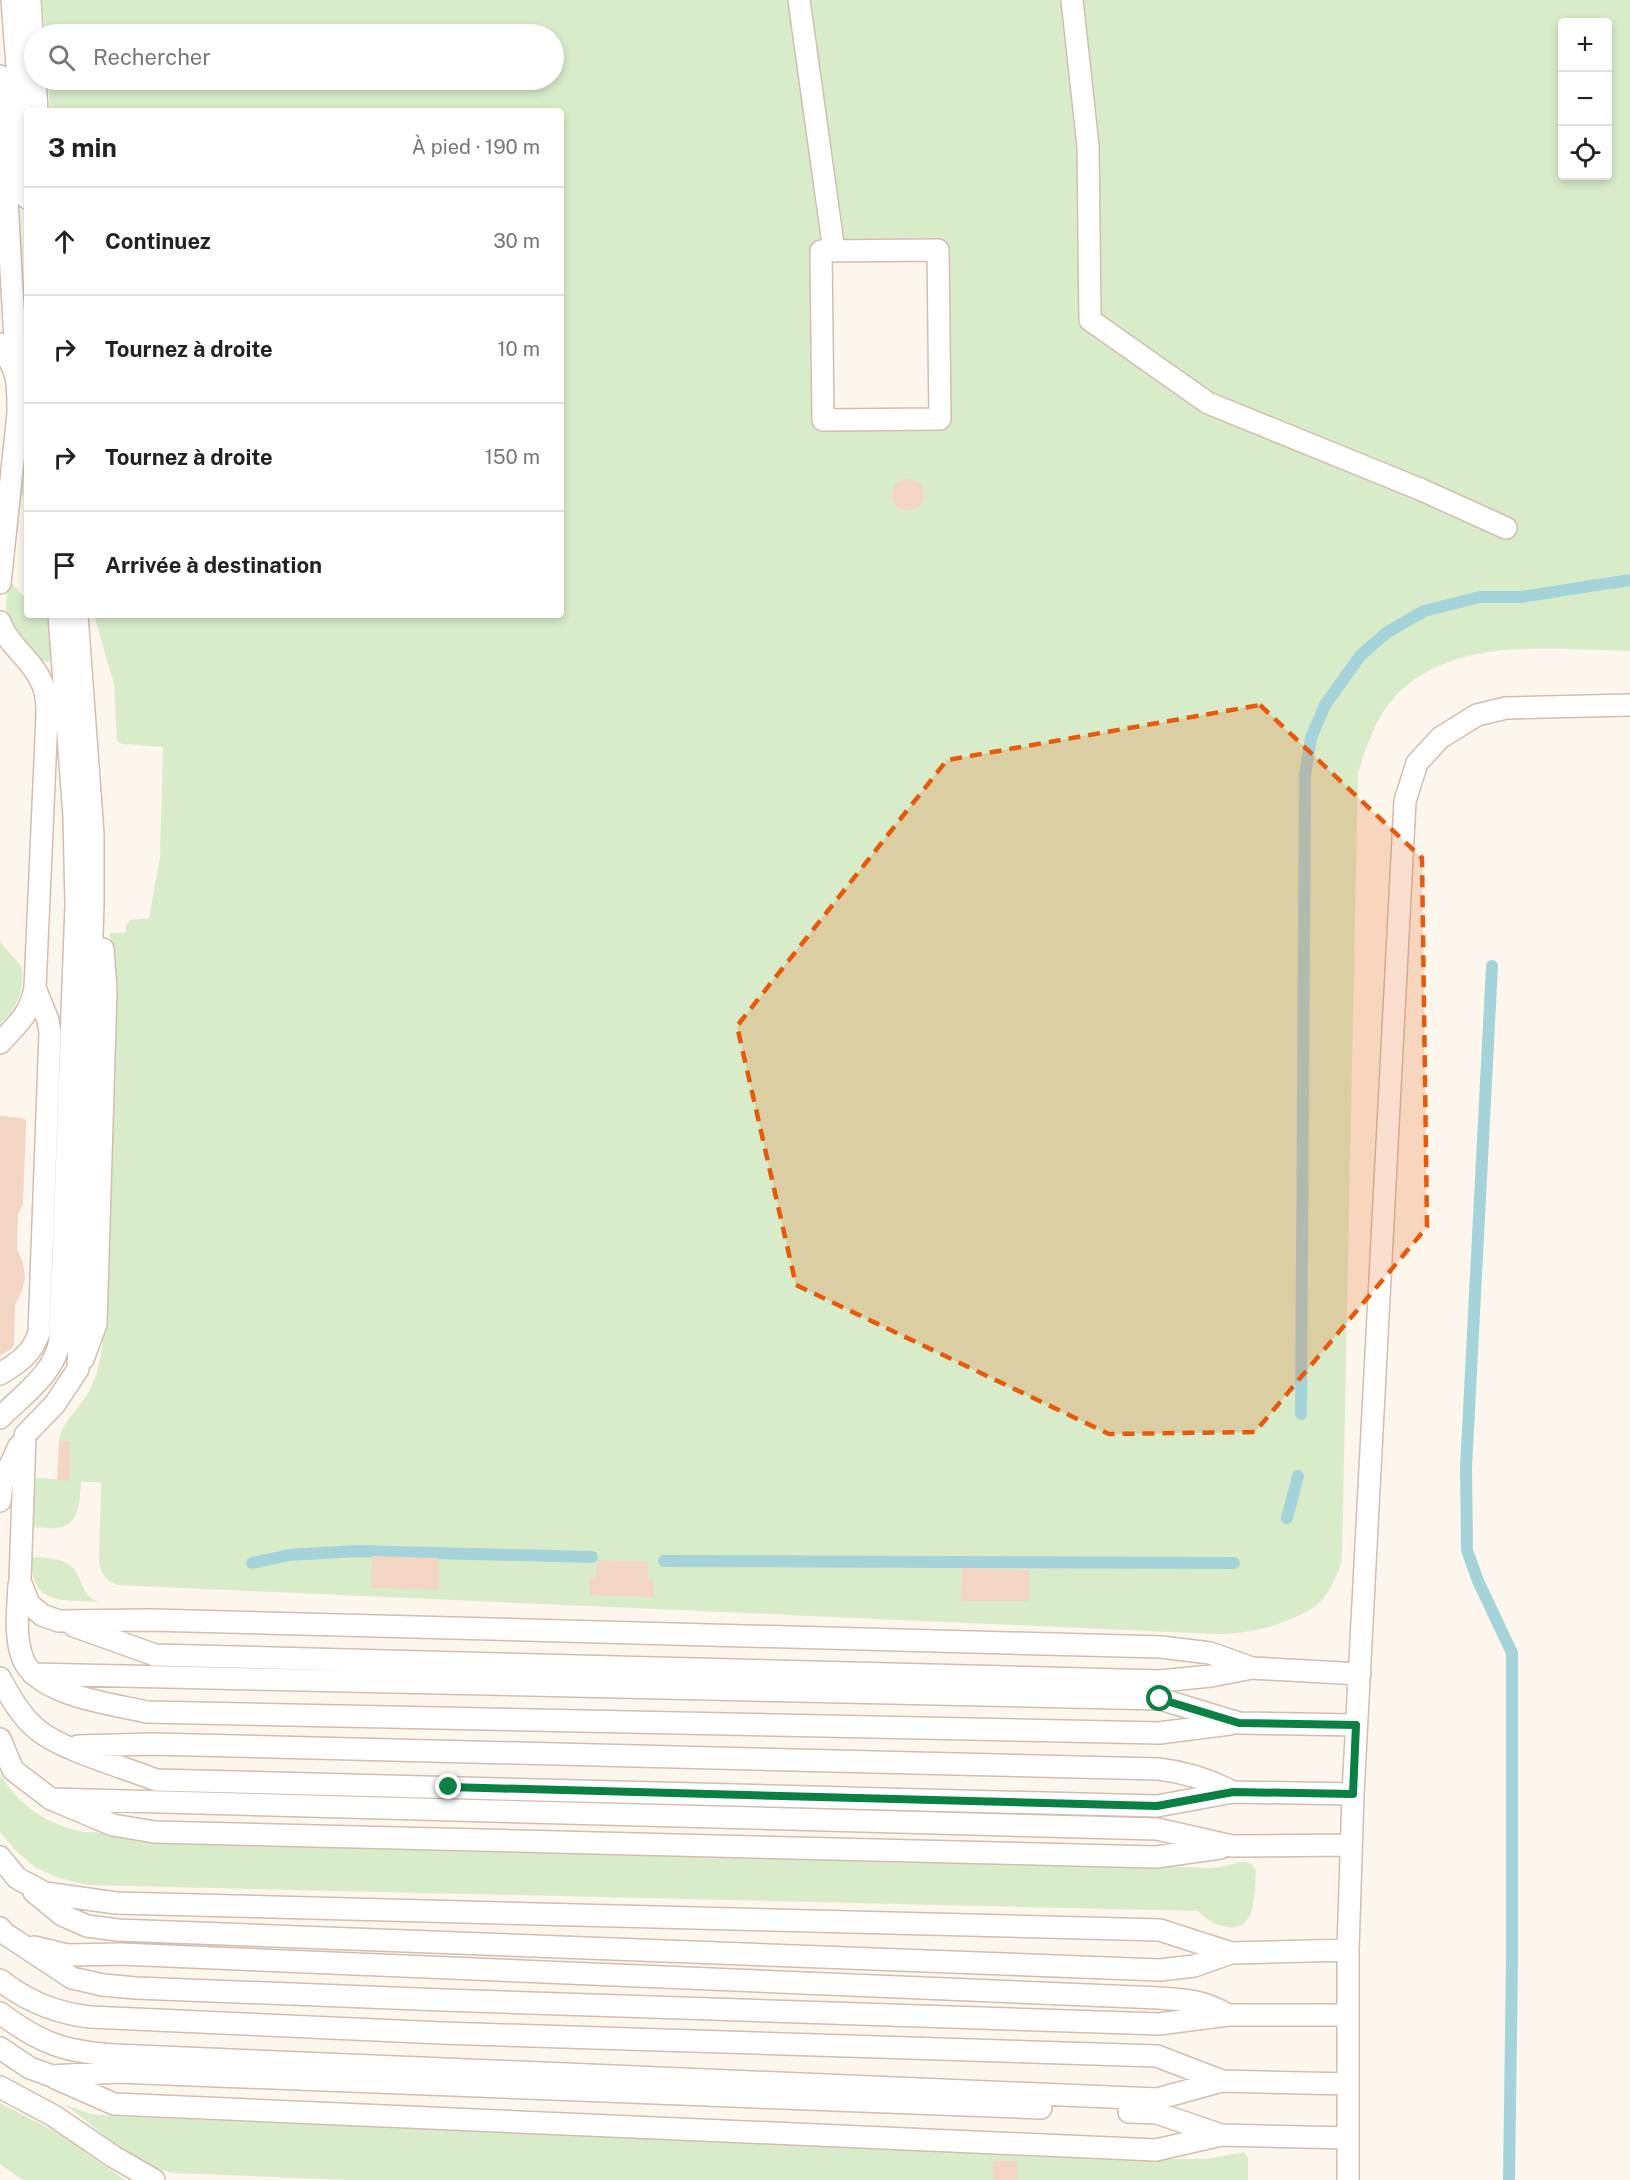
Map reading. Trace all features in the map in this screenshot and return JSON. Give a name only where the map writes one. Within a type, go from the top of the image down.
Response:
[{"type":"lane","points":[[12,0],[24,158]]},
{"type":"lane","points":[[30,0],[31,24]]},
{"type":"lane","points":[[799,0],[834,251]]},
{"type":"lane","points":[[1072,0],[1088,146],[1090,320],[1208,403],[1422,490],[1506,528]]},
{"type":"lane","points":[[0,76],[18,414],[0,583]]},
{"type":"lane","points":[[36,90],[37,108]]},
{"type":"lane","points":[[938,250],[940,419],[823,420],[821,251],[834,251],[938,250]]},
{"type":"lane","points":[[0,344],[17,376]]},
{"type":"lane","points":[[0,1418],[40,1379],[56,1356],[60,1339],[76,905],[74,816],[59,618]]},
{"type":"lane","points":[[0,1450],[25,1435],[55,1404],[78,1369],[93,904],[93,834],[77,618]]},
{"type":"lane","points":[[0,622],[14,646],[42,682],[47,699],[35,988],[27,1015],[0,1043]]},
{"type":"lane","points":[[1348,2180],[1348,1950],[1353,1794],[1405,801],[1417,763],[1440,738],[1477,715],[1506,708],[1620,705]]},
{"type":"lane","points":[[0,1374],[27,1356],[35,1346],[39,1333],[50,1034],[48,1020],[35,988]]},
{"type":"lane","points":[[0,1501],[2,1483],[25,1435]]},
{"type":"lane","points":[[25,1435],[18,1639],[24,1660],[33,1674],[59,1691],[147,1712],[1159,1732],[1239,1723],[1356,1725]]},
{"type":"lane","points":[[20,1581],[29,1604],[42,1615],[155,1655],[1160,1682],[1252,1668],[1360,1674]]},
{"type":"lane","points":[[60,1621],[151,1620],[1161,1647],[1210,1653],[1252,1668]]},
{"type":"lane","points":[[33,1674],[1160,1699],[1239,1723]]},
{"type":"lane","points":[[0,1678],[23,1714],[39,1731],[68,1746],[156,1780],[1157,1806],[1233,1792],[1353,1794]]},
{"type":"lane","points":[[0,1739],[13,1770],[51,1799],[113,1826],[155,1832],[1156,1857],[1232,1846],[1351,1845]]},
{"type":"lane","points":[[68,1746],[151,1744],[1158,1769],[1182,1772],[1210,1780],[1233,1792]]},
{"type":"lane","points":[[51,1799],[1157,1829],[1232,1846]]},
{"type":"lane","points":[[0,1857],[17,1878],[62,1915],[87,1926],[118,1930],[1160,1970],[1194,1966],[1231,1953],[1348,1950]]},
{"type":"lane","points":[[17,1878],[45,1893],[116,1903],[1160,1930],[1231,1953]]},
{"type":"lane","points":[[2,1930],[72,1978],[114,1986],[443,2000],[1147,2024],[1228,2015],[1348,2015]]},
{"type":"lane","points":[[2,1930],[37,1948],[67,1955],[121,1954],[1159,1998],[1198,2001],[1228,2015]]},
{"type":"lane","points":[[0,1980],[26,1999],[46,2008],[90,2018],[466,2034],[1158,2056],[1222,2081]]},
{"type":"lane","points":[[0,2013],[36,2038],[54,2045],[80,2053],[114,2055],[1157,2099],[1222,2081],[1348,2084]]},
{"type":"lane","points":[[0,2048],[30,2068],[114,2104],[1156,2150],[1221,2135],[1348,2138]]},
{"type":"lane","points":[[52,2076],[117,2072],[1157,2113],[1221,2135]]},
{"type":"lane","points":[[0,2087],[54,2115],[114,2157],[154,2180]]},
{"type":"highlighted area","points":[[1260,705],[1422,858],[1427,1227],[1255,1432],[1109,1434],[796,1285],[737,1026],[947,760]]},
{"type":"green space","points":[[42,0],[1630,0],[1630,651],[1526,649],[1490,652],[1457,659],[1426,672],[1399,692],[1378,721],[1369,740],[1358,773],[1342,1559],[1336,1578],[1323,1599],[1302,1614],[1249,1631],[1215,1634],[117,1585],[105,1577],[99,1563],[101,1482],[81,1482],[76,1515],[66,1526],[33,1527],[35,1478],[70,1480],[70,1441],[59,1441],[60,1434],[91,1387],[98,1367],[103,1339],[112,973],[110,933],[126,933],[126,925],[130,920],[149,918],[160,857],[163,747],[122,744],[117,741],[114,684],[95,618],[564,618],[564,108],[50,108],[49,90],[564,90],[564,24],[44,24]],"holes":[[[938,250],[940,419],[823,420],[821,252]]]},
{"type":"green space","points":[[24,291],[24,322],[22,292]]},
{"type":"green space","points":[[24,443],[24,496],[18,490]]},
{"type":"green space","points":[[9,580],[24,597],[24,618],[48,618],[51,660],[48,662],[29,650],[12,627],[6,609]]},
{"type":"green space","points":[[0,942],[22,967],[22,977],[16,1005],[0,1024]]},
{"type":"green space","points":[[31,1557],[53,1559],[68,1564],[76,1572],[88,1595],[100,1602],[61,1600],[43,1592],[36,1585],[32,1573]]},
{"type":"green space","points":[[0,1774],[25,1805],[47,1819],[84,1832],[1209,1868],[1246,1862],[1256,1870],[1254,1899],[1249,1917],[1244,1923],[1236,1927],[1226,1927],[1204,1917],[1198,1911],[88,1885],[59,1878],[35,1867],[16,1851],[0,1832]]},
{"type":"green space","points":[[0,2103],[69,2139],[125,2180],[23,2180],[0,2164]]},
{"type":"green space","points":[[63,2104],[91,2114],[111,2116],[1170,2159],[1206,2159],[1244,2152],[1248,2158],[1248,2180],[1017,2180],[1016,2161],[993,2161],[993,2180],[350,2180],[174,2173],[158,2169],[129,2154]]},
{"type":"building","points":[[908,479],[919,484],[924,495],[919,506],[908,511],[897,506],[892,495],[897,484]]},
{"type":"building","points":[[0,1116],[22,1118],[26,1120],[26,1124],[23,1204],[18,1215],[17,1249],[23,1263],[25,1277],[22,1291],[15,1305],[14,1345],[0,1356]]},
{"type":"building","points":[[59,1441],[70,1441],[70,1481],[57,1480]]},
{"type":"building","points":[[372,1556],[439,1558],[439,1590],[371,1588]]},
{"type":"building","points":[[597,1560],[648,1562],[648,1580],[654,1580],[654,1597],[590,1595],[590,1578],[596,1578]]},
{"type":"building","points":[[962,1568],[1029,1570],[1029,1601],[961,1601]]},
{"type":"building","points":[[993,2161],[1017,2161],[1017,2180],[993,2180]]},
{"type":"waterway","points":[[1301,1414],[1305,775],[1311,738],[1325,705],[1360,656],[1386,633],[1424,611],[1480,597],[1521,597],[1630,580]]},
{"type":"waterway","points":[[1492,966],[1466,1468],[1467,1550],[1478,1581],[1512,1653],[1509,2180]]},
{"type":"waterway","points":[[1287,1518],[1298,1476]]},
{"type":"waterway","points":[[252,1563],[289,1555],[357,1551],[592,1557]]},
{"type":"waterway","points":[[664,1561],[1234,1563]]},
{"type":"route","points":[[449,1787],[1157,1806],[1233,1792],[1353,1794],[1356,1725],[1239,1723],[1160,1699]]}]
